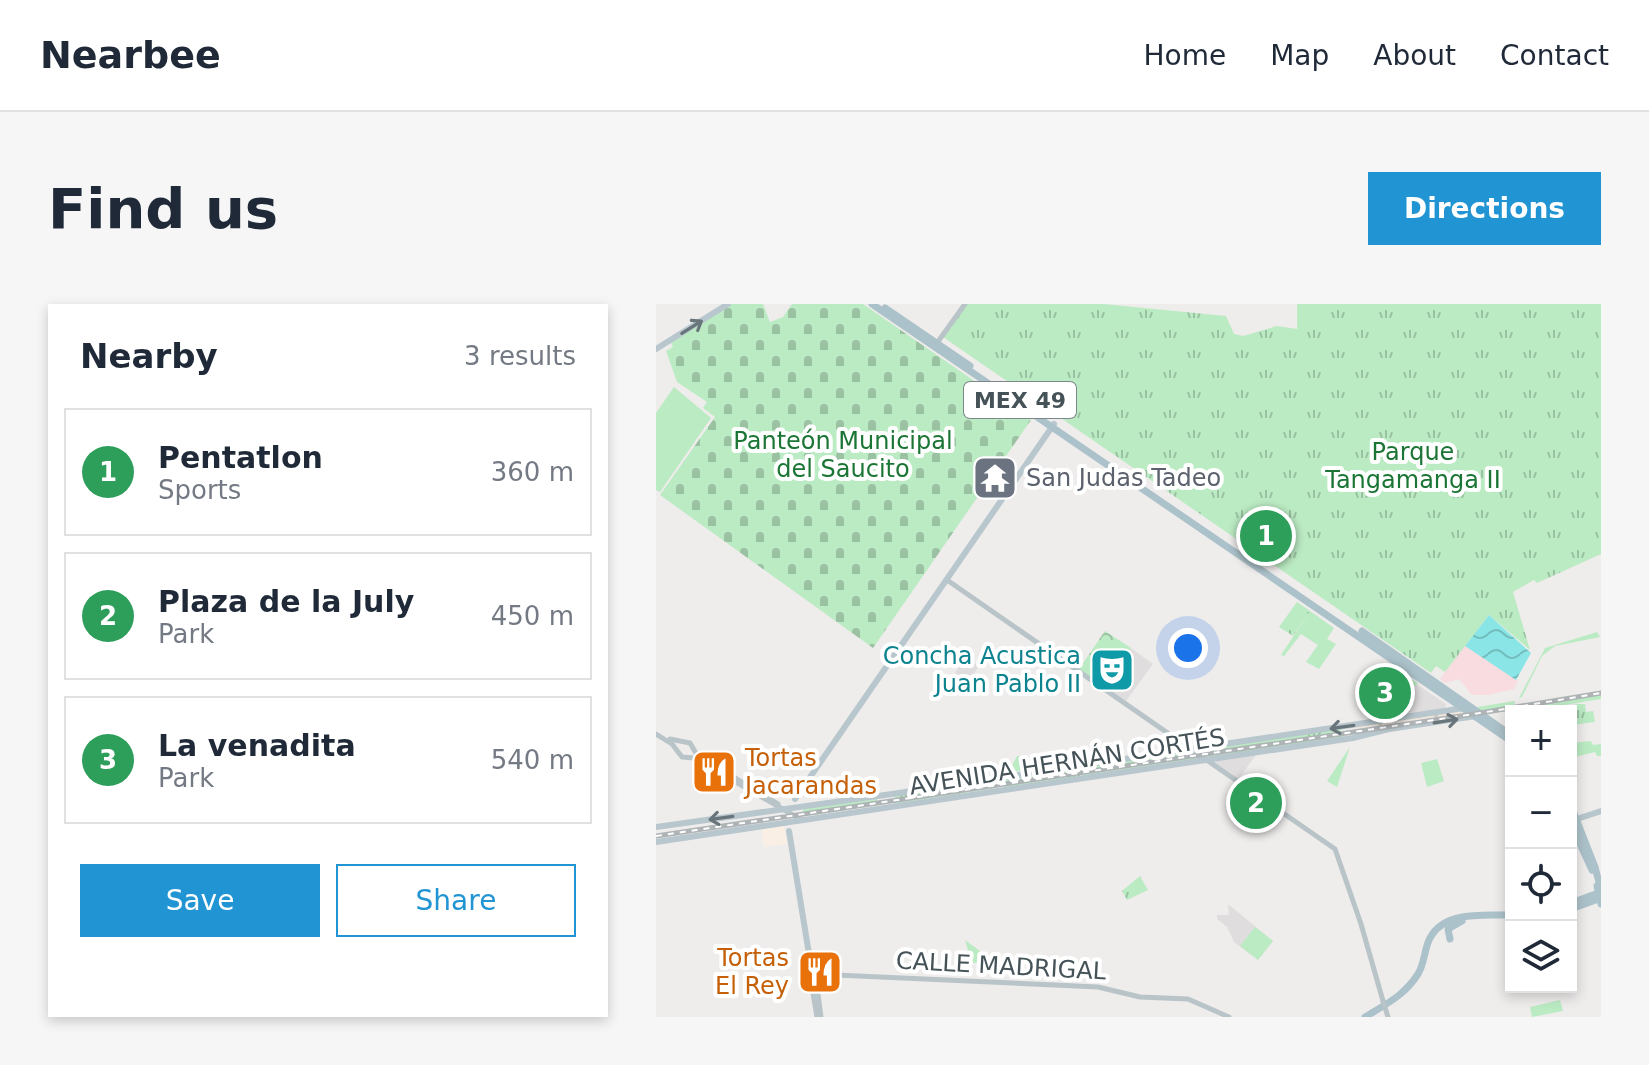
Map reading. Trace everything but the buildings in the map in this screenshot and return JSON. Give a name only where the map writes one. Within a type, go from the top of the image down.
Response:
[{"type":"main road","points":[[656,349],[728,304]]},
{"type":"main road","name":"MEX 49","points":[[872,304],[938,342],[954,358]]},
{"type":"main road","name":"MEX 49","points":[[880,304],[954,358],[1505,731]]},
{"type":"main road","points":[[950,346],[954,358]]},
{"type":"main road","points":[[795,799],[1053,425]]},
{"type":"main road","name":"MEX 49","points":[[1053,425],[1171,511],[1475,711],[1505,736]]},
{"type":"main road","points":[[1452,710],[1456,701]]},
{"type":"main road","name":"AVENIDA HERNÁN CORTÉS","points":[[656,827],[1452,710],[1475,711]]},
{"type":"main road","name":"AVENIDA HERNÁN CORTÉS","points":[[656,842],[1353,738],[1475,711]]},
{"type":"main road","points":[[804,806],[804,819]]},
{"type":"main road","points":[[775,823],[786,810]]},
{"type":"main road","points":[[771,811],[775,823]]},
{"type":"main road","points":[[1577,820],[1601,811]]},
{"type":"main road","points":[[788,832],[816,997]]},
{"type":"main road","points":[[1577,832],[1600,890],[1601,904]]},
{"type":"main road","points":[[1577,903],[1600,890]]},
{"type":"main road","points":[[1365,1017],[1392,1002],[1407,988],[1423,964],[1432,928],[1445,912]]},
{"type":"main road","points":[[1428,943],[1438,927],[1454,919],[1505,917]]},
{"type":"main road","points":[[1371,1017],[1405,998],[1422,976],[1436,936],[1444,927],[1462,921],[1505,917]]},
{"type":"main road","points":[[1450,939],[1448,929],[1462,921]]},
{"type":"street","points":[[938,342],[956,314],[967,304]]},
{"type":"street","points":[[947,580],[1337,853],[1388,1017]]},
{"type":"street","points":[[656,732],[675,744],[690,743],[693,755]]},
{"type":"street","points":[[675,744],[679,756],[693,755],[804,819]]},
{"type":"street","points":[[806,937],[819,1017]]},
{"type":"street","points":[[806,937],[819,1017]]},
{"type":"street","name":"CALLE MADRIGAL","points":[[814,974],[1091,986],[1140,997],[1188,999],[1229,1017]]},
{"type":"shaded area","points":[[1465,645],[1518,681],[1514,689],[1472,695],[1459,679],[1445,683],[1440,679]]},
{"type":"shaded area","points":[[1131,648],[1153,664],[1126,701],[1104,686]]},
{"type":"shaded area","points":[[965,657],[979,666],[968,682],[955,673]]},
{"type":"shaded area","points":[[1385,663],[1446,704],[1445,708],[1405,715],[1396,705],[1384,717],[1377,718]]},
{"type":"shaded area","points":[[1258,752],[1238,780],[1207,760]]},
{"type":"shaded area","points":[[849,779],[858,785],[855,796],[839,797],[837,780]]},
{"type":"shaded area","points":[[784,825],[787,844],[764,847],[761,828]]},
{"type":"shaded area","points":[[1228,904],[1273,941],[1258,960],[1234,942],[1227,927],[1217,919],[1217,915],[1229,915]]},
{"type":"green space","name":"Panteón Municipal del Saucito","points":[[730,304],[763,304],[770,322],[783,317],[792,304],[863,304],[1031,420],[873,648],[660,495],[715,417],[703,408],[707,402],[677,382],[666,351],[673,347],[671,343]]},
{"type":"green space","name":"Parque Tangamanga II","points":[[967,304],[1104,304],[1226,316],[1234,334],[1243,336],[1277,326],[1297,329],[1297,304],[1601,304],[1601,554],[1537,583],[1534,580],[1513,592],[1530,650],[1489,615],[1445,672],[1436,666],[1431,673],[943,337]]},
{"type":"green space","points":[[674,387],[711,418],[660,492],[656,490],[656,413]]},
{"type":"green space","points":[[1297,602],[1310,611],[1293,636],[1279,627]]},
{"type":"green space","points":[[1310,611],[1334,628],[1327,639],[1336,644],[1319,669],[1306,662],[1318,645],[1301,634],[1284,656],[1281,655]]},
{"type":"green space","points":[[1105,631],[1131,648],[1104,686],[1079,669]]},
{"type":"green space","points":[[1597,632],[1600,637],[1555,646],[1542,656],[1519,698],[1545,648]]},
{"type":"green space","points":[[1385,663],[1418,683],[1384,717],[1377,718],[1376,713]]},
{"type":"green space","points":[[1601,691],[1601,699],[1564,705],[1540,705],[1540,701]]},
{"type":"green space","points":[[1515,701],[1514,705],[1505,705],[1505,711],[1484,714],[1477,707]]},
{"type":"green space","points":[[1585,704],[1586,712],[1593,711],[1595,722],[1577,724],[1575,705]]},
{"type":"green space","points":[[1340,728],[1343,738],[1205,759],[1193,750]]},
{"type":"green space","points":[[1577,742],[1601,744],[1601,756],[1595,752],[1577,756]]},
{"type":"green space","points":[[1350,747],[1337,787],[1327,781]]},
{"type":"green space","points":[[1189,750],[1200,759],[1121,772],[1119,761]]},
{"type":"green space","points":[[1019,756],[1037,768],[1008,773]]},
{"type":"green space","points":[[1437,759],[1444,781],[1427,787],[1421,763]]},
{"type":"green space","points":[[1117,761],[1120,772],[1083,778],[1080,766]]},
{"type":"green space","points":[[1078,767],[1081,778],[1004,789],[1002,778]]},
{"type":"green space","points":[[997,780],[997,788],[894,804],[894,795]]},
{"type":"green space","points":[[877,799],[878,805],[803,814],[803,809]]},
{"type":"green space","points":[[1140,876],[1148,890],[1127,900],[1122,891]]},
{"type":"green space","points":[[1255,927],[1273,941],[1258,960],[1240,946]]},
{"type":"green space","points":[[965,940],[980,951],[981,962],[960,962],[959,952],[968,950]]},
{"type":"green space","points":[[1560,1000],[1563,1011],[1532,1017],[1530,1007]]},
{"type":"sand","points":[[1465,709],[1473,715],[1354,737],[1354,726]]},
{"type":"water","points":[[1489,615],[1531,653],[1516,680],[1465,646]]},
{"type":"waterway","points":[[1388,678],[1392,671]]},
{"type":"railway","points":[[656,836],[1601,693]]},
{"type":"place","name":"San Judas Tadeo","points":[[995,478]]},
{"type":"place","name":"Pentatlon","points":[[1266,536]]},
{"type":"place","name":"Concha Acustica Juan Pablo II","points":[[1112,670]]},
{"type":"place","name":"La venadita","points":[[1385,693]]},
{"type":"place","name":"Tortas Jacarandas","points":[[714,772]]},
{"type":"place","name":"Plaza de la July","points":[[1256,803]]},
{"type":"place","name":"Tortas El Rey","points":[[820,972]]}]
